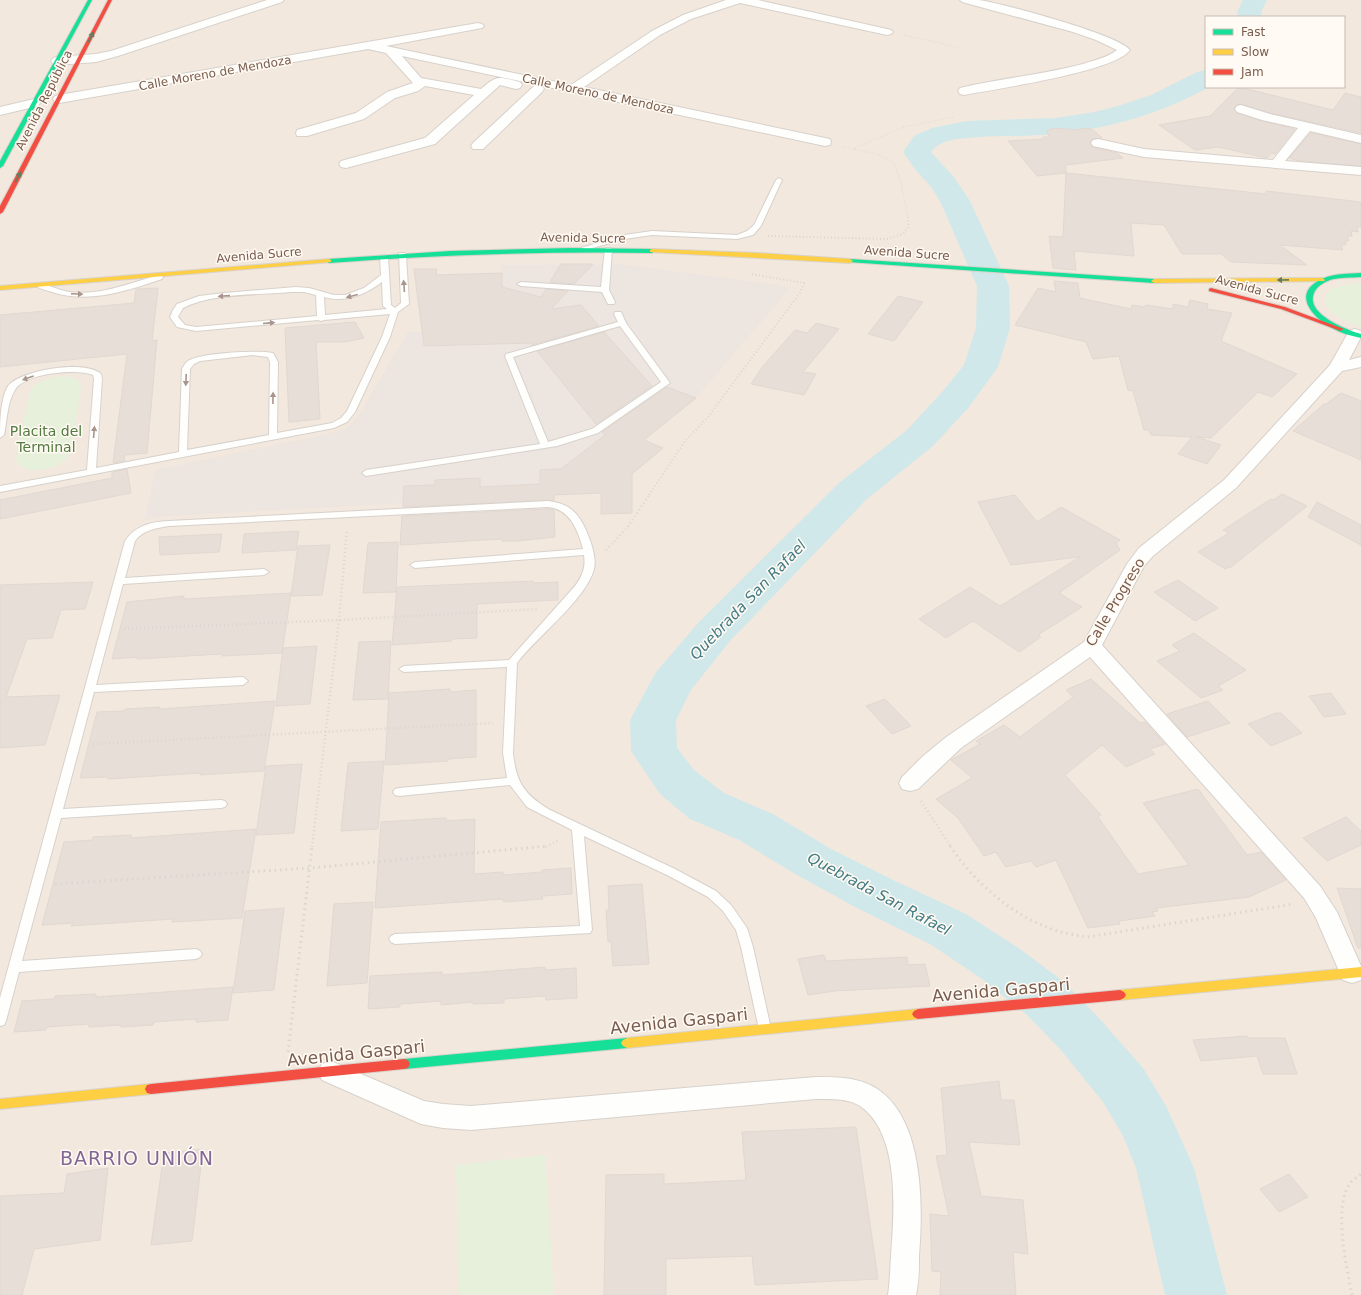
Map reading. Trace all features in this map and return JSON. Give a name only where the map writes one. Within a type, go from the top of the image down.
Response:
[{"type":"street","name":"Avenida República","points":[[0,166],[90,0]]},
{"type":"street","name":"Avenida República","points":[[0,212],[110,0]]},
{"type":"street","points":[[57,61],[114,54],[278,0]]},
{"type":"street","points":[[572,89],[656,33],[687,17],[737,0]]},
{"type":"street","points":[[743,0],[887,32]]},
{"type":"street","points":[[964,91],[1014,83],[1088,66],[1121,55],[1124,50],[1119,44],[1104,38],[966,0]]},
{"type":"street","name":"Calle Moreno de Mendoza","points":[[59,99],[371,46],[478,26]]},
{"type":"street","name":"Calle Moreno de Mendoza","points":[[371,46],[825,142]]},
{"type":"street","points":[[390,50],[417,81],[483,93]]},
{"type":"street","points":[[346,164],[430,141],[497,81],[538,89],[478,146]]},
{"type":"street","points":[[302,132],[360,116],[391,95],[414,88],[423,82]]},
{"type":"street","points":[[0,111],[34,103]]},
{"type":"street","points":[[1241,109],[1361,139]]},
{"type":"street","points":[[1279,159],[1307,126]]},
{"type":"street","points":[[1098,144],[1144,154],[1361,171]]},
{"type":"street","name":"Avenida Sucre","points":[[0,288],[402,255],[486,251],[583,249],[757,255],[1166,282],[1322,280]]},
{"type":"street","points":[[1352,333],[1327,322],[1317,314],[1310,306],[1308,299],[1309,291],[1314,285],[1322,280],[1361,270]]},
{"type":"street","points":[[1333,276],[1361,274]]},
{"type":"street","name":"Avenida Sucre","points":[[1166,282],[1267,303],[1352,333]]},
{"type":"street","name":"Calle Progreso","points":[[910,783],[953,743],[1092,646],[1136,564],[1146,552],[1230,484],[1337,367],[1352,333]]},
{"type":"street","points":[[1337,367],[1361,362]]},
{"type":"street","points":[[1092,646],[1312,892],[1325,912],[1356,973]]},
{"type":"street","name":"Avenida Gaspari","points":[[0,1104],[285,1077],[765,1028],[1356,973]]},
{"type":"street","points":[[331,1072],[421,1112],[443,1116],[471,1118],[816,1088],[843,1088],[857,1091],[877,1104],[890,1121],[898,1137],[908,1197],[907,1240],[902,1295]]},
{"type":"lane","points":[[583,249],[624,237],[652,233],[732,237],[747,234],[754,230],[757,226],[779,180]]},
{"type":"lane","points":[[608,250],[605,290],[611,302]]},
{"type":"lane","points":[[385,276],[375,285],[357,295],[339,298],[320,295],[305,290],[207,297],[191,301],[179,307],[174,317],[179,325],[196,329],[395,311],[405,304],[402,255]]},
{"type":"lane","points":[[384,257],[387,306],[395,311]]},
{"type":"lane","points":[[39,285],[68,294],[90,294],[127,288],[164,275]]},
{"type":"lane","points":[[521,284],[605,290]]},
{"type":"lane","points":[[320,295],[321,318]]},
{"type":"lane","points":[[0,489],[273,437],[338,423],[347,417],[351,412],[386,337],[395,311]]},
{"type":"lane","points":[[366,473],[545,446],[595,431],[614,420],[666,383],[622,323],[618,314]]},
{"type":"lane","points":[[545,446],[509,356],[622,323]]},
{"type":"lane","points":[[183,454],[186,369],[191,362],[199,359],[253,352],[270,355],[273,358],[273,437]]},
{"type":"lane","points":[[0,435],[10,391],[17,383],[32,376],[52,372],[73,370],[94,371],[97,374],[98,379],[91,471]]},
{"type":"lane","points":[[0,1021],[132,538],[139,532],[152,527],[183,523],[555,504],[567,508],[572,513],[580,528],[588,552],[589,568],[586,578],[563,608],[512,663],[508,753],[513,781],[531,804],[546,813],[671,872],[712,894],[727,908],[741,928],[747,947],[765,1028]]},
{"type":"lane","points":[[415,565],[588,552]]},
{"type":"lane","points":[[120,581],[264,572]]},
{"type":"lane","points":[[404,669],[512,663]]},
{"type":"lane","points":[[91,689],[243,680]]},
{"type":"lane","points":[[399,792],[513,781]]},
{"type":"lane","points":[[57,814],[221,804]]},
{"type":"lane","points":[[395,939],[586,930],[578,829]]},
{"type":"lane","points":[[15,967],[196,954]]},
{"type":"path","points":[[887,32],[961,48]]},
{"type":"path","points":[[853,149],[904,127],[954,117]]},
{"type":"path","points":[[747,234],[875,240],[892,238],[903,234],[909,226],[895,163],[884,156],[825,142]]},
{"type":"path","points":[[589,568],[627,528],[685,441],[708,417],[800,293],[804,283],[746,273]]},
{"type":"path","points":[[285,1077],[339,620],[348,514]]},
{"type":"path","points":[[106,630],[339,620],[563,608]]},
{"type":"path","points":[[75,745],[510,722]]},
{"type":"path","points":[[910,783],[946,841],[978,880],[999,900],[1023,917],[1065,934],[1087,937],[1318,900]]},
{"type":"path","points":[[37,885],[310,868],[546,847],[578,829]]},
{"type":"path","points":[[1352,1295],[1346,1257],[1342,1212],[1345,1194],[1354,1178],[1361,1174]]},
{"type":"shaded area","points":[[0,0],[1361,0],[1361,1295],[0,1295]]},
{"type":"shaded area","points":[[620,264],[791,287],[696,398],[590,483],[591,493],[166,516],[145,520],[155,470],[343,430],[352,423],[361,411],[408,332],[422,332],[424,346],[499,344],[502,265]]},
{"type":"green space","points":[[1361,283],[1361,327],[1347,322],[1334,314],[1327,306],[1325,300],[1326,294],[1336,287]]},
{"type":"green space","name":"Placita del Terminal","points":[[62,376],[76,380],[81,387],[70,452],[65,460],[56,466],[41,470],[25,469],[19,465],[16,458],[30,392],[40,382]]},
{"type":"green space","points":[[545,1155],[554,1295],[459,1295],[456,1165]]},
{"type":"building","points":[[1238,88],[1333,110],[1345,93],[1361,97],[1361,133],[1270,113],[1241,104],[1237,105],[1234,108],[1237,113],[1295,129],[1275,154],[1272,153],[1267,158],[1218,147],[1195,150],[1159,125],[1210,116]]},
{"type":"building","points":[[1052,128],[1080,130],[1081,128],[1092,129],[1102,138],[1092,139],[1090,142],[1092,147],[1117,153],[1123,158],[1066,165],[1066,173],[1037,176],[1008,141],[1043,139],[1043,137],[1049,137],[1047,130],[1052,130]]},
{"type":"building","points":[[1311,133],[1361,144],[1361,166],[1299,161],[1289,158]]},
{"type":"building","points":[[1066,173],[1266,194],[1266,191],[1361,202],[1361,227],[1357,227],[1358,232],[1351,231],[1352,236],[1347,236],[1349,241],[1345,241],[1346,245],[1341,245],[1343,250],[1280,245],[1307,265],[1231,262],[1221,254],[1182,254],[1164,225],[1131,223],[1134,256],[1074,251],[1076,270],[1053,268],[1049,236],[1063,237]]},
{"type":"building","points":[[561,264],[593,264],[574,284],[550,282]]},
{"type":"building","points":[[414,269],[437,269],[436,275],[502,273],[502,287],[541,297],[546,289],[568,291],[551,309],[581,305],[599,326],[532,345],[531,343],[424,346]]},
{"type":"building","points":[[1054,281],[1078,283],[1080,298],[1131,309],[1132,305],[1145,307],[1146,305],[1173,309],[1173,304],[1188,307],[1190,300],[1208,304],[1207,309],[1232,313],[1221,341],[1297,374],[1272,397],[1258,392],[1211,438],[1197,437],[1221,445],[1207,464],[1178,454],[1192,437],[1151,435],[1149,430],[1144,430],[1133,391],[1128,390],[1119,356],[1093,359],[1086,342],[1015,325],[1038,288],[1056,292]]},
{"type":"building","points":[[158,288],[152,341],[157,340],[147,453],[124,455],[125,461],[113,463],[127,354],[0,367],[0,315],[134,303],[136,289]]},
{"type":"building","points":[[898,296],[923,302],[894,341],[868,334]]},
{"type":"building","points":[[355,322],[364,338],[345,342],[316,342],[320,419],[289,422],[285,328]]},
{"type":"building","points":[[816,323],[839,329],[803,372],[816,374],[804,395],[751,384],[763,366],[795,330],[807,333]]},
{"type":"building","points":[[604,332],[652,386],[596,424],[537,351]]},
{"type":"building","points":[[667,387],[696,398],[644,440],[663,448],[632,474],[632,513],[601,514],[601,493],[554,495],[554,500],[403,507],[404,486],[435,485],[435,480],[480,478],[480,487],[540,484],[540,470],[561,469],[605,435],[602,432]]},
{"type":"building","points":[[1341,393],[1361,401],[1361,460],[1293,431],[1324,404]]},
{"type":"building","points":[[127,469],[131,493],[0,519],[0,500],[112,478],[112,472]]},
{"type":"building","points":[[1282,494],[1307,506],[1230,568],[1225,569],[1198,552],[1229,533],[1223,530],[1271,499],[1274,500]]},
{"type":"building","points":[[1015,495],[1037,522],[1061,507],[1120,540],[1116,543],[1120,550],[1059,593],[1082,607],[1038,635],[1041,637],[1019,652],[973,621],[946,638],[919,619],[970,587],[1000,606],[1080,557],[1011,565],[978,502]]},
{"type":"building","points":[[1317,502],[1361,525],[1361,545],[1308,517]]},
{"type":"building","points":[[548,509],[554,510],[555,537],[517,541],[502,541],[502,539],[400,545],[402,516]]},
{"type":"building","points":[[299,531],[296,550],[242,553],[244,534]]},
{"type":"building","points":[[222,534],[219,552],[160,555],[159,537]]},
{"type":"building","points":[[398,542],[396,592],[363,593],[368,543]]},
{"type":"building","points":[[330,545],[322,595],[291,596],[298,546]]},
{"type":"building","points":[[1178,580],[1218,608],[1195,621],[1154,592]]},
{"type":"building","points":[[533,581],[533,583],[558,582],[558,600],[477,604],[477,638],[392,645],[397,587]]},
{"type":"building","points":[[93,582],[85,609],[61,610],[52,638],[27,639],[6,697],[60,695],[45,745],[0,748],[0,585]]},
{"type":"building","points":[[291,593],[282,653],[112,659],[127,602],[184,596],[184,599]]},
{"type":"building","points":[[1194,633],[1246,670],[1218,686],[1223,690],[1201,698],[1157,661],[1180,651],[1172,645]]},
{"type":"building","points":[[391,641],[388,699],[353,700],[359,642]]},
{"type":"building","points":[[317,646],[310,704],[276,706],[283,648]]},
{"type":"building","points":[[1091,679],[1140,723],[1145,722],[1165,744],[1150,749],[1155,754],[1126,767],[1102,745],[1065,775],[1101,815],[1098,817],[1138,874],[1189,865],[1143,803],[1198,789],[1247,855],[1261,852],[1286,880],[1249,897],[1156,908],[1158,911],[1152,912],[1155,916],[1119,921],[1120,924],[1088,928],[1056,860],[1036,867],[1031,861],[1006,867],[996,852],[984,856],[958,818],[936,799],[972,778],[951,760],[980,744],[976,741],[1004,725],[1020,737],[1073,697],[1066,690]]},
{"type":"building","points":[[450,689],[450,692],[476,690],[476,757],[448,759],[448,761],[385,765],[389,693]]},
{"type":"building","points":[[1331,693],[1346,714],[1324,717],[1309,696]]},
{"type":"building","points":[[885,699],[911,726],[892,734],[866,706]]},
{"type":"building","points":[[275,701],[264,771],[200,775],[200,773],[108,779],[108,777],[80,778],[97,712],[124,711],[125,709],[160,707],[159,709]]},
{"type":"building","points":[[1208,701],[1230,723],[1187,737],[1167,714]]},
{"type":"building","points":[[1276,713],[1281,713],[1302,733],[1271,746],[1248,724]]},
{"type":"building","points":[[384,761],[378,829],[341,831],[348,763]]},
{"type":"building","points":[[302,764],[294,833],[256,835],[266,766]]},
{"type":"building","points":[[1346,817],[1361,831],[1361,845],[1327,861],[1303,838]]},
{"type":"building","points":[[446,818],[446,821],[475,819],[474,874],[503,872],[503,875],[571,868],[572,894],[542,896],[543,899],[504,902],[503,899],[375,908],[381,822]]},
{"type":"building","points":[[256,829],[242,918],[172,922],[173,919],[71,926],[73,923],[42,925],[64,842],[93,840],[93,837],[131,835],[131,838]]},
{"type":"building","points":[[642,884],[649,964],[613,966],[611,941],[608,942],[606,910],[609,910],[608,886]]},
{"type":"building","points":[[1337,888],[1361,889],[1361,948],[1358,948]]},
{"type":"building","points":[[373,902],[367,983],[327,986],[334,904]]},
{"type":"building","points":[[284,908],[274,990],[233,993],[245,911]]},
{"type":"building","points":[[824,955],[826,961],[907,957],[908,965],[925,964],[930,986],[835,991],[808,995],[798,959]]},
{"type":"building","points":[[545,967],[545,970],[576,968],[577,998],[546,1000],[545,996],[504,999],[504,1003],[473,1004],[473,1002],[441,1005],[441,1001],[400,1004],[400,1007],[368,1009],[370,976],[442,972],[442,975]]},
{"type":"building","points":[[233,987],[228,1020],[196,1022],[196,1019],[154,1022],[153,1025],[121,1027],[121,1025],[89,1027],[89,1024],[47,1027],[46,1030],[14,1032],[22,1001],[54,999],[55,996],[96,994],[96,997]]},
{"type":"building","points":[[1247,1036],[1247,1038],[1285,1038],[1297,1074],[1263,1074],[1257,1056],[1201,1061],[1193,1040]]},
{"type":"building","points":[[999,1081],[1001,1100],[1014,1100],[1020,1145],[969,1142],[981,1196],[1023,1200],[1028,1254],[1013,1252],[1016,1295],[940,1295],[941,1272],[932,1271],[930,1214],[949,1216],[936,1156],[947,1155],[941,1088]]},
{"type":"building","points":[[856,1127],[878,1279],[755,1285],[752,1256],[666,1259],[666,1295],[604,1295],[606,1175],[664,1174],[664,1184],[746,1180],[742,1132]]},
{"type":"building","points":[[203,1149],[192,1241],[151,1245],[164,1153]]},
{"type":"building","points":[[108,1168],[100,1240],[34,1249],[22,1295],[0,1295],[0,1196],[64,1193],[67,1174]]},
{"type":"building","points":[[1289,1174],[1308,1197],[1279,1212],[1260,1189]]},
{"type":"waterway","name":"Quebrada San Rafael","points":[[1249,16],[1250,10],[1255,0]]},
{"type":"waterway","name":"Quebrada San Rafael","points":[[1196,1295],[1165,1168],[1146,1124],[1123,1085],[1079,1033],[1045,998],[1001,964],[948,929],[875,894],[814,862],[756,827],[707,806],[677,782],[654,751],[653,720],[672,683],[715,631],[853,491],[920,438],[956,399],[981,367],[993,328],[993,286],[955,201],[943,182],[924,162],[917,152],[922,144],[934,136],[958,130],[1056,126],[1094,120],[1144,106],[1176,94],[1205,79]]},
{"type":"traffic: fast","points":[[0,166],[90,0]]},
{"type":"traffic: fast","points":[[329,261],[410,255],[490,252],[571,250],[652,251]]},
{"type":"traffic: fast","points":[[850,261],[1154,281]]},
{"type":"traffic: fast","points":[[1361,275],[1339,276],[1323,280],[1312,289],[1309,296],[1310,303],[1319,316],[1333,326],[1361,336]]},
{"type":"traffic: fast","points":[[404,1064],[627,1043]]},
{"type":"traffic: slow","points":[[652,251],[757,255],[850,261]]},
{"type":"traffic: slow","points":[[0,288],[329,261]]},
{"type":"traffic: slow","points":[[1154,281],[1322,280]]},
{"type":"traffic: slow","points":[[1120,995],[1361,972]]},
{"type":"traffic: slow","points":[[627,1043],[918,1014]]},
{"type":"traffic: slow","points":[[0,1104],[151,1089]]},
{"type":"traffic: jam","points":[[0,212],[110,0]]},
{"type":"traffic: jam","points":[[1211,290],[1283,308],[1340,329]]},
{"type":"traffic: jam","points":[[918,1014],[1120,995]]},
{"type":"traffic: jam","points":[[151,1089],[404,1064]]},
{"type":"district","name":"BARRIO UNIÓN","points":[[137,1158]]}]
